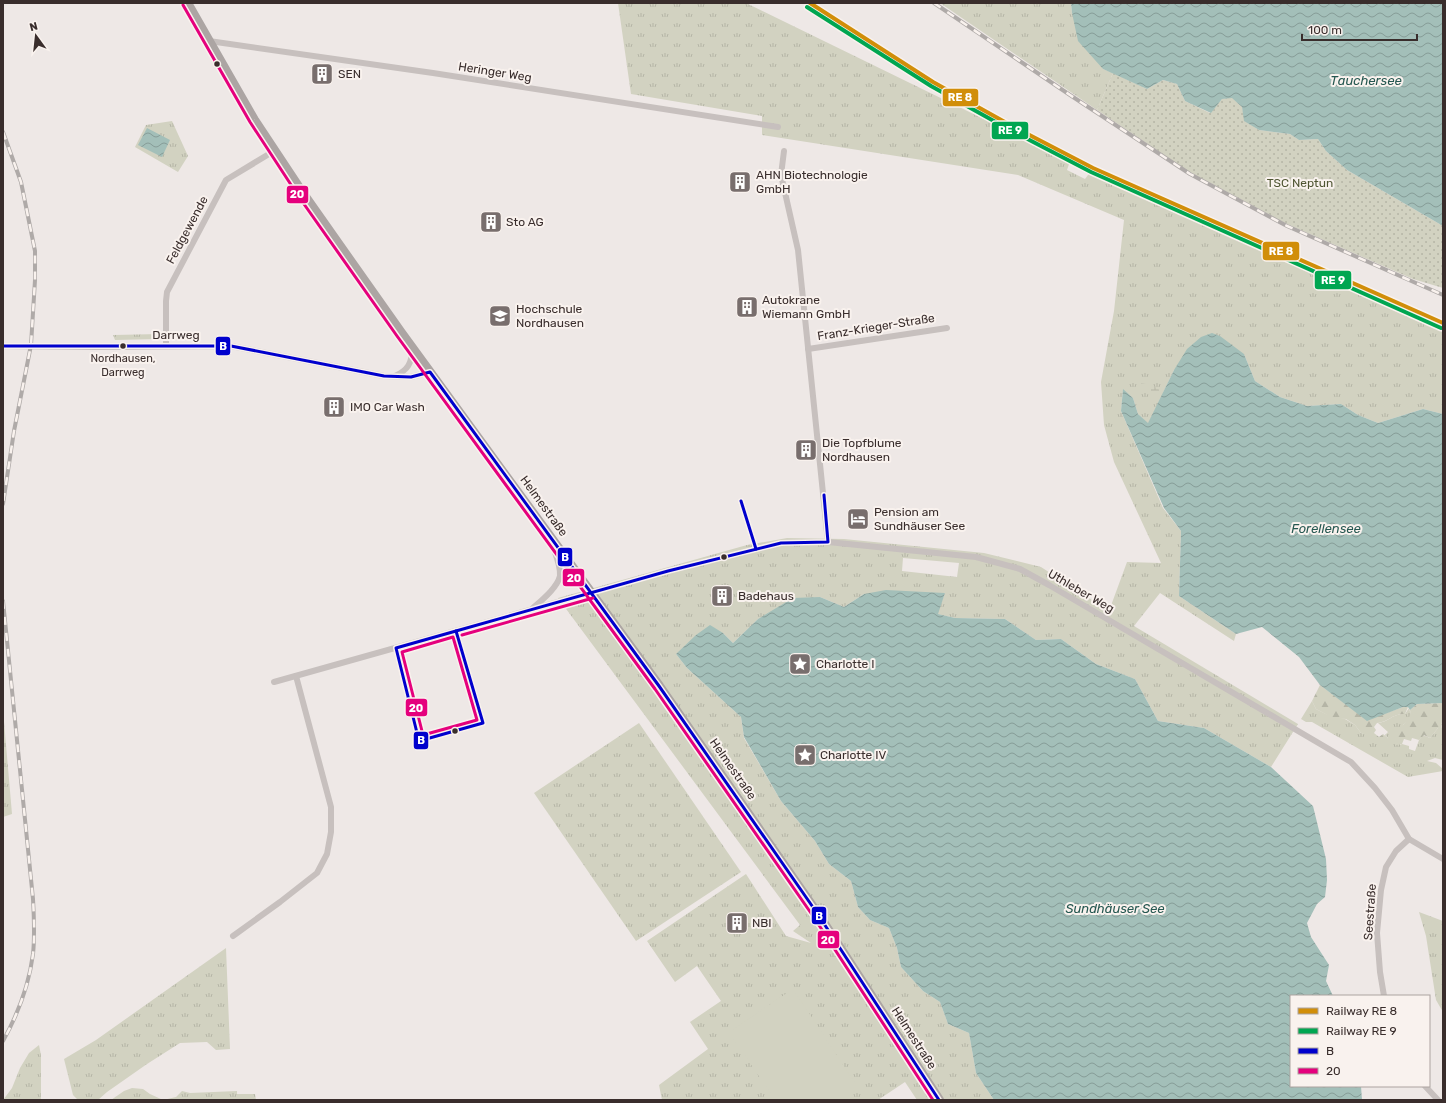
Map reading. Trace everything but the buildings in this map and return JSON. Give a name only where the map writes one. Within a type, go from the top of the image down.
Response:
[{"type":"main road","name":"Helmestraße","points":[[187,3],[274,151],[307,200],[412,348],[659,686],[817,914],[939,1100]]},
{"type":"street","name":"Heringer Weg","points":[[209,41],[433,73],[778,127]]},
{"type":"street","name":"Feldgewende","points":[[166,346],[167,292],[226,180],[274,151]]},
{"type":"street","points":[[784,151],[781,175],[798,250],[828,542]]},
{"type":"street","name":"Franz-Krieger-Straße","points":[[808,349],[947,328]]},
{"type":"street","name":"Darrweg","points":[[3,346],[231,346],[374,375],[411,377],[430,372]]},
{"type":"street","points":[[394,377],[402,373],[409,366],[411,362],[412,348]]},
{"type":"street","points":[[532,610],[551,592],[560,576],[551,539]]},
{"type":"street","name":"Uthleber Weg","points":[[274,682],[668,571],[781,543],[828,542],[976,557],[1020,568],[1351,762],[1375,788],[1392,810],[1409,838]]},
{"type":"street","points":[[233,936],[317,873],[327,854],[331,832],[331,807],[296,676]]},
{"type":"street","points":[[1409,838],[1443,859]]},
{"type":"street","name":"Seestraße","points":[[1384,995],[1380,972],[1377,933],[1381,890],[1386,868],[1396,851],[1409,838]]},
{"type":"street","points":[[1426,1087],[1438,1100]]},
{"type":"green space","points":[[618,3],[746,3],[1070,161],[1067,170],[1085,179],[1091,171],[1147,198],[1443,327],[1443,414],[1423,409],[1378,423],[1358,415],[1341,404],[1307,406],[1280,397],[1255,381],[1244,354],[1174,370],[1148,424],[1138,414],[1133,398],[1123,390],[1121,411],[1163,508],[1181,531],[1179,596],[1236,634],[1234,641],[1160,593],[1134,626],[1298,724],[1271,767],[1204,728],[1158,721],[1135,679],[1096,664],[1061,639],[1036,640],[1005,619],[955,618],[937,614],[945,593],[864,594],[844,607],[820,597],[758,619],[733,643],[723,633],[676,654],[687,668],[741,717],[744,738],[781,801],[815,841],[829,864],[851,881],[858,907],[870,920],[889,928],[897,948],[901,967],[923,991],[940,1002],[948,1024],[969,1033],[976,1073],[994,1100],[917,1100],[905,1082],[878,1100],[662,1100],[659,1085],[708,1049],[690,1022],[721,1001],[697,966],[675,982],[647,941],[746,874],[786,936],[811,943],[793,931],[800,925],[558,598],[747,545],[787,538],[844,539],[984,553],[1041,567],[1109,611],[1127,562],[1161,563],[1114,462],[1104,425],[1101,382],[1114,311],[1124,220],[1018,175],[762,135],[762,116],[631,94]],"holes":[[[903,558],[959,563],[957,577],[902,571]]]},
{"type":"green space","points":[[940,3],[1071,3],[1072,13],[1103,69],[1113,73],[1097,110]]},
{"type":"green space","name":"TSC Neptun","points":[[1113,73],[1147,89],[1163,80],[1177,84],[1185,101],[1210,113],[1222,99],[1232,97],[1242,107],[1245,121],[1259,130],[1290,134],[1299,140],[1318,139],[1326,151],[1347,170],[1443,226],[1443,288],[1413,279],[1287,224],[1188,171],[1097,110]]},
{"type":"green space","points":[[172,121],[188,156],[178,172],[135,147],[146,125]]},
{"type":"green space","points":[[160,334],[159,339],[115,340],[113,335]]},
{"type":"green space","points":[[1139,383],[1158,389],[1163,393],[1160,399],[1142,392],[1137,387]]},
{"type":"green space","points":[[1320,685],[1367,720],[1403,707],[1408,707],[1405,714],[1396,715],[1377,723],[1374,727],[1376,730],[1374,733],[1379,737],[1383,734],[1388,738],[1380,743],[1361,733],[1355,725],[1346,719],[1333,718],[1316,709],[1312,701]]},
{"type":"green space","points":[[1312,701],[1316,709],[1326,714],[1345,719],[1355,725],[1361,733],[1385,740],[1388,738],[1385,735],[1388,732],[1378,723],[1396,715],[1405,714],[1409,708],[1411,715],[1408,721],[1403,725],[1400,745],[1402,744],[1409,746],[1409,749],[1415,751],[1419,740],[1423,735],[1430,738],[1438,728],[1442,728],[1441,724],[1443,721],[1443,760],[1435,758],[1427,761],[1436,763],[1443,769],[1443,771],[1408,777],[1312,722],[1306,722],[1301,719]]},
{"type":"green space","points":[[1443,703],[1442,729],[1438,728],[1430,738],[1424,735],[1419,740],[1412,738],[1411,741],[1404,739],[1402,744],[1396,745],[1396,732],[1410,717],[1410,710],[1417,704]]},
{"type":"green space","points":[[3,710],[12,814],[3,817]]},
{"type":"green space","points":[[639,723],[741,872],[636,941],[534,793]]},
{"type":"green space","points":[[1419,912],[1443,921],[1443,1012],[1436,1000],[1426,936]]},
{"type":"green space","points":[[226,948],[230,1049],[216,1050],[207,1042],[180,1043],[147,1064],[98,1100],[78,1100],[73,1095],[64,1059],[96,1040]]},
{"type":"green space","points":[[793,989],[857,1086],[836,1100],[775,1100],[729,1032]]},
{"type":"green space","points":[[39,1045],[41,1055],[41,1100],[3,1100],[12,1088],[20,1068],[29,1053]]},
{"type":"green space","points":[[132,1088],[143,1089],[163,1100],[111,1100],[124,1091]]},
{"type":"green space","points":[[182,1091],[190,1093],[237,1091],[237,1094],[255,1094],[256,1100],[163,1100],[176,1097]]},
{"type":"water","name":"Tauchersee","points":[[1071,3],[1443,3],[1443,226],[1347,170],[1326,151],[1318,139],[1299,140],[1290,134],[1259,130],[1244,121],[1242,107],[1232,98],[1222,99],[1211,113],[1185,101],[1177,84],[1163,80],[1147,89],[1103,69],[1078,41]]},
{"type":"water","points":[[147,128],[170,140],[162,157],[138,145]]},
{"type":"water","name":"Forellensee","points":[[1212,333],[1220,336],[1244,354],[1255,381],[1280,397],[1307,406],[1341,404],[1358,415],[1378,423],[1423,409],[1443,414],[1443,703],[1417,704],[1410,710],[1408,707],[1403,707],[1367,721],[1320,685],[1299,657],[1262,627],[1236,634],[1179,596],[1181,531],[1164,508],[1121,411],[1123,389],[1133,398],[1138,414],[1148,423],[1174,370],[1187,349],[1201,337]]},
{"type":"water","name":"Sundhäuser See","points":[[886,590],[945,593],[938,614],[955,618],[1005,619],[1036,640],[1061,639],[1096,664],[1135,679],[1158,721],[1204,728],[1271,767],[1313,806],[1326,859],[1327,880],[1325,897],[1317,904],[1307,923],[1311,937],[1329,965],[1326,981],[1333,995],[1290,995],[1290,1087],[1361,1087],[1362,1100],[994,1100],[976,1073],[969,1033],[948,1024],[940,1002],[923,991],[901,967],[897,948],[889,928],[870,920],[858,907],[851,881],[829,864],[815,841],[781,801],[744,737],[741,717],[687,668],[676,654],[696,635],[710,625],[723,633],[733,643],[758,619],[793,598],[820,597],[844,607],[864,594]]},
{"type":"railway","points":[[934,3],[1190,174],[1287,226],[1443,295]]},
{"type":"railway","points":[[3,132],[21,182],[35,251],[35,280],[31,345],[14,431],[3,504]]},
{"type":"railway","points":[[3,601],[33,899],[34,933],[33,954],[26,988],[18,1010],[3,1041]]},
{"type":"transit line","points":[[810,3],[933,82],[1012,126],[1093,168],[1443,323]]},
{"type":"transit line","name":"20","points":[[183,5],[250,122],[299,197],[397,336],[655,689],[813,916],[933,1100]]},
{"type":"transit line","points":[[807,7],[931,86],[1010,130],[1091,172],[1441,328]]},
{"type":"transit line","name":"B","points":[[3,346],[231,346],[384,376],[411,377],[430,372],[659,686],[817,913],[939,1100]]},
{"type":"transit line","name":"B","points":[[456,631],[668,571],[781,543],[828,542],[824,495]]},
{"type":"transit line","name":"B","points":[[741,501],[756,549]]},
{"type":"transit line","name":"20","points":[[462,635],[593,598]]},
{"type":"transit line","name":"B","points":[[456,631],[483,723],[419,741],[396,648],[456,631]]},
{"type":"transit line","name":"20","points":[[453,637],[477,720],[423,735],[402,652],[453,637]]},
{"type":"place","name":"SEN","points":[[322,74]]},
{"type":"place","name":"AHN Biotechnologie GmbH","points":[[740,182]]},
{"type":"place","name":"Sto AG","points":[[491,222]]},
{"type":"place","name":"Autokrane Wiemann GmbH","points":[[747,307]]},
{"type":"place","name":"Hochschule Nordhausen","points":[[500,316]]},
{"type":"place","name":"Nordhausen, Darrweg","points":[[123,346]]},
{"type":"place","name":"IMO Car Wash","points":[[334,407]]},
{"type":"place","name":"Die Topfblume Nordhausen","points":[[806,450]]},
{"type":"place","name":"Pension am Sundhäuser See","points":[[858,519]]},
{"type":"place","name":"Badehaus","points":[[722,596]]},
{"type":"place","name":"Charlotte I","points":[[800,664]]},
{"type":"place","name":"Charlotte IV","points":[[805,755]]},
{"type":"place","name":"NBI","points":[[737,923]]}]
